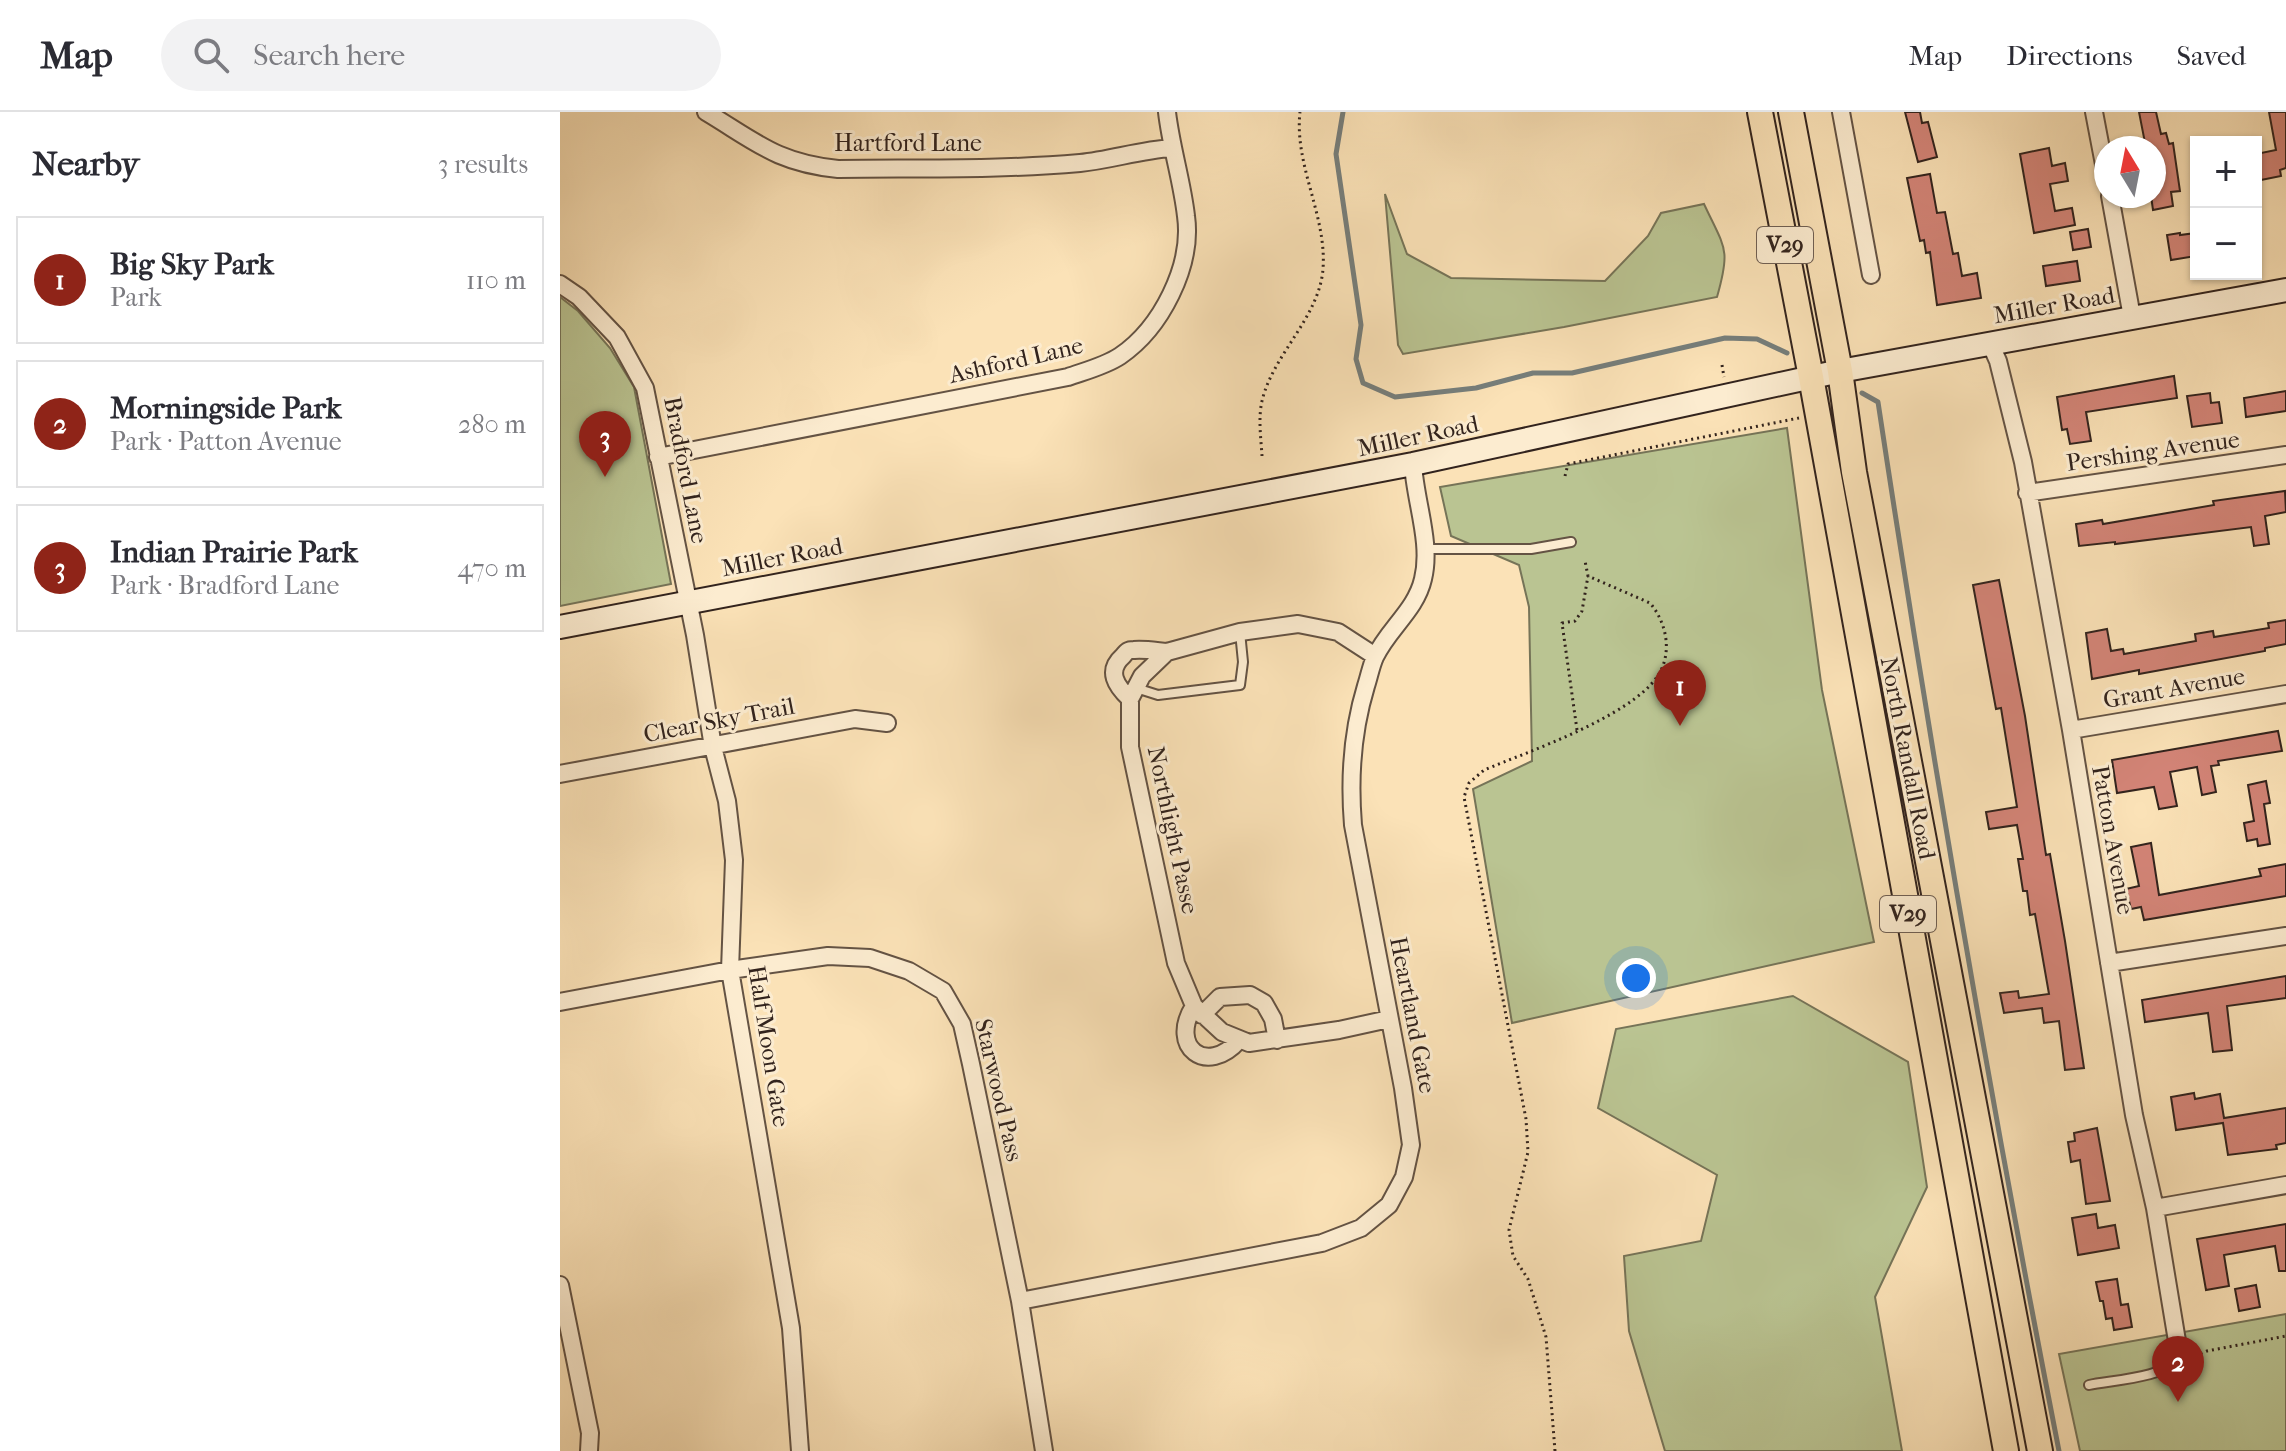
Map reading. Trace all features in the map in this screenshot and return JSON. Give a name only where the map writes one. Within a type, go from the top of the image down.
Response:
[{"type":"main road","name":"North Randall Road","points":[[1760,112],[2006,1451]]},
{"type":"main road","name":"North Randall Road","points":[[1791,112],[1840,371],[1854,472],[2040,1451]]},
{"type":"street","name":"Hartford Lane","points":[[706,112],[766,151],[812,167],[1004,167],[1083,163],[1172,148]]},
{"type":"street","name":"Ashford Lane","points":[[658,457],[1068,377],[1120,356],[1157,319],[1172,293],[1182,264],[1187,218],[1167,112]]},
{"type":"street","points":[[1841,112],[1871,275]]},
{"type":"street","points":[[2094,112],[2099,136]]},
{"type":"street","points":[[2112,208],[2132,317]]},
{"type":"street","name":"Bradford Lane","points":[[560,284],[579,297],[617,337],[645,388],[688,602]]},
{"type":"street","name":"Miller Road","points":[[560,627],[1413,464],[1840,371],[2286,290]]},
{"type":"street","name":"Patton Avenue","points":[[1990,343],[1998,361],[2023,462],[2071,730],[2139,1146],[2155,1208],[2178,1347]]},
{"type":"street","name":"Pershing Avenue","points":[[2027,493],[2286,455]]},
{"type":"street","name":"Heartland Gate","points":[[1020,1301],[1322,1243],[1361,1228],[1389,1205],[1404,1177],[1411,1145],[1353,825],[1349,782],[1360,706],[1375,656],[1416,597],[1423,579],[1425,549],[1414,491],[1413,464]]},
{"type":"street","name":"Half Moon Gate","points":[[688,602],[713,747],[727,801],[734,860],[730,970],[791,1328],[800,1451]]},
{"type":"street","points":[[1167,652],[1142,676],[1133,694],[1118,689],[1114,679],[1115,664],[1127,651],[1167,652],[1240,632],[1298,624],[1338,632],[1375,656]]},
{"type":"street","name":"Northlight Passe","points":[[1133,694],[1130,747],[1133,762],[1176,963],[1198,1010]]},
{"type":"street","name":"Grant Avenue","points":[[2071,730],[2286,694]]},
{"type":"street","name":"Clear Sky Trail","points":[[560,774],[855,719],[887,723]]},
{"type":"street","points":[[2109,963],[2286,936]]},
{"type":"street","name":"Starwood Pass","points":[[560,1002],[730,970],[828,956],[870,958],[909,971],[943,991],[962,1024],[1020,1301],[1044,1451]]},
{"type":"street","points":[[1239,1040],[1220,1056],[1207,1057],[1195,1053],[1186,1042],[1184,1030],[1187,1017],[1220,997],[1250,995],[1264,1003],[1273,1019],[1277,1040]]},
{"type":"street","points":[[1198,1010],[1222,1032],[1249,1043],[1389,1019]]},
{"type":"street","points":[[2155,1208],[2286,1185]]},
{"type":"street","points":[[560,1285],[590,1433],[589,1451]]},
{"type":"lane","points":[[1425,549],[1531,549],[1571,542]]},
{"type":"lane","points":[[1133,694],[1158,695],[1240,685],[1243,652],[1240,632]]},
{"type":"lane","points":[[2089,1385],[2174,1366],[2180,1358],[2178,1347]]},
{"type":"path","points":[[1262,456],[1261,403],[1273,372],[1316,299],[1323,270],[1322,249],[1301,147],[1300,112]]},
{"type":"path","points":[[1565,476],[1568,464],[1782,421]]},
{"type":"path","points":[[1577,730],[1562,623],[1575,621],[1582,611],[1588,576],[1585,561]]},
{"type":"path","points":[[1555,1451],[1546,1337],[1528,1279],[1513,1256],[1509,1230],[1528,1152],[1526,1119],[1464,797],[1469,783],[1484,770],[1577,730],[1627,702],[1656,679],[1666,646],[1663,622],[1650,603],[1588,576]]},
{"type":"path","points":[[2195,1356],[2286,1336]]},
{"type":"green space","points":[[1385,194],[1407,254],[1451,278],[1605,281],[1648,236],[1661,213],[1704,204],[1724,249],[1724,268],[1717,297],[1403,354],[1398,345]]},
{"type":"green space","points":[[560,297],[578,311],[610,348],[634,387],[671,584],[560,606]]},
{"type":"green space","points":[[1787,428],[1822,690],[1874,942],[1512,1023],[1473,789],[1532,761],[1529,607],[1519,565],[1451,536],[1440,487]]},
{"type":"green space","points":[[1793,996],[1908,1062],[1927,1187],[1875,1297],[1902,1451],[1665,1451],[1629,1331],[1624,1256],[1701,1241],[1717,1175],[1598,1108],[1616,1029]]},
{"type":"green space","points":[[2286,1314],[2286,1451],[2080,1451],[2059,1354]]},
{"type":"building","points":[[1905,112],[1920,112],[1922,123],[1928,122],[1937,157],[1918,162]]},
{"type":"building","points":[[2139,112],[2156,112],[2161,134],[2166,133],[2169,144],[2173,143],[2180,191],[2171,192],[2173,206],[2166,207],[2166,136],[2144,136]]},
{"type":"building","points":[[2269,112],[2286,112],[2286,168],[2280,170],[2281,176],[2262,180],[2262,153],[2276,150]]},
{"type":"building","points":[[2049,148],[2052,166],[2065,163],[2068,181],[2050,184],[2055,211],[2072,208],[2075,225],[2034,233],[2020,154]]},
{"type":"building","points":[[1930,174],[1937,213],[1945,212],[1953,254],[1958,253],[1962,276],[1977,273],[1981,298],[1937,305],[1930,252],[1926,253],[1924,240],[1920,241],[1907,178]]},
{"type":"building","points":[[2088,229],[2091,247],[2073,250],[2070,232]]},
{"type":"building","points":[[2190,234],[2190,257],[2171,260],[2167,235]]},
{"type":"building","points":[[2077,261],[2080,281],[2046,286],[2043,266]]},
{"type":"building","points":[[2174,376],[2177,398],[2086,412],[2091,441],[2070,444],[2067,429],[2062,430],[2057,397]]},
{"type":"building","points":[[2286,391],[2286,411],[2246,417],[2244,398]]},
{"type":"building","points":[[2210,393],[2211,403],[2219,402],[2222,423],[2192,427],[2187,396]]},
{"type":"building","points":[[2285,491],[2286,512],[2265,516],[2269,544],[2254,546],[2251,527],[2079,546],[2076,524],[2102,520],[2103,524],[2214,505],[2213,501]]},
{"type":"building","points":[[1999,580],[2025,716],[2046,855],[2050,854],[2084,1068],[2065,1070],[2059,1021],[2044,1023],[2042,1008],[2004,1013],[2000,993],[2018,991],[2019,998],[2049,994],[2035,914],[2030,915],[2027,891],[2023,891],[2018,859],[2023,859],[2017,825],[1989,829],[1986,812],[2017,807],[2001,708],[1996,709],[1973,585]]},
{"type":"building","points":[[2286,620],[2286,644],[2265,648],[2265,651],[2139,674],[2139,670],[2092,679],[2086,633],[2107,629],[2111,651],[2123,649],[2124,654],[2196,641],[2195,634],[2213,631],[2214,637],[2269,628],[2268,623]]},
{"type":"building","points":[[2278,731],[2282,751],[2218,761],[2219,765],[2211,766],[2216,792],[2202,795],[2197,767],[2170,772],[2177,806],[2159,809],[2154,787],[2117,793],[2112,760]]},
{"type":"building","points":[[2266,781],[2270,803],[2264,804],[2270,844],[2258,846],[2257,839],[2247,841],[2244,823],[2254,821],[2248,785]]},
{"type":"building","points":[[2151,843],[2159,895],[2261,876],[2259,869],[2286,864],[2286,896],[2144,920],[2141,907],[2131,909],[2126,889],[2139,886],[2131,847]]},
{"type":"building","points":[[2286,976],[2286,998],[2227,1006],[2232,1050],[2213,1052],[2208,1013],[2145,1022],[2142,1000]]},
{"type":"building","points":[[2194,1093],[2195,1099],[2220,1094],[2224,1118],[2286,1108],[2286,1143],[2276,1145],[2277,1149],[2228,1155],[2223,1123],[2176,1130],[2171,1097]]},
{"type":"building","points":[[2097,1128],[2110,1201],[2086,1204],[2080,1160],[2071,1162],[2068,1142],[2075,1141],[2074,1133]]},
{"type":"building","points":[[2096,1214],[2098,1228],[2115,1225],[2119,1248],[2078,1255],[2072,1218]]},
{"type":"building","points":[[2286,1224],[2286,1271],[2279,1271],[2275,1246],[2224,1255],[2229,1286],[2206,1290],[2197,1239]]},
{"type":"building","points":[[2117,1279],[2121,1305],[2128,1304],[2132,1327],[2114,1330],[2112,1318],[2106,1319],[2096,1282]]},
{"type":"building","points":[[2256,1285],[2260,1307],[2239,1311],[2235,1289]]},
{"type":"waterway","points":[[1343,112],[1336,154],[1361,325],[1356,359],[1363,383],[1395,397],[1476,388],[1533,373],[1572,373],[1725,338],[1757,339],[1787,353]]},
{"type":"waterway","points":[[1862,393],[1878,402],[1963,928],[2059,1451]]},
{"type":"place","name":"Indian Prairie Park","points":[[605,477]]},
{"type":"place","name":"Big Sky Park","points":[[1680,726]]},
{"type":"place","name":"Morningside Park","points":[[2178,1402]]}]
